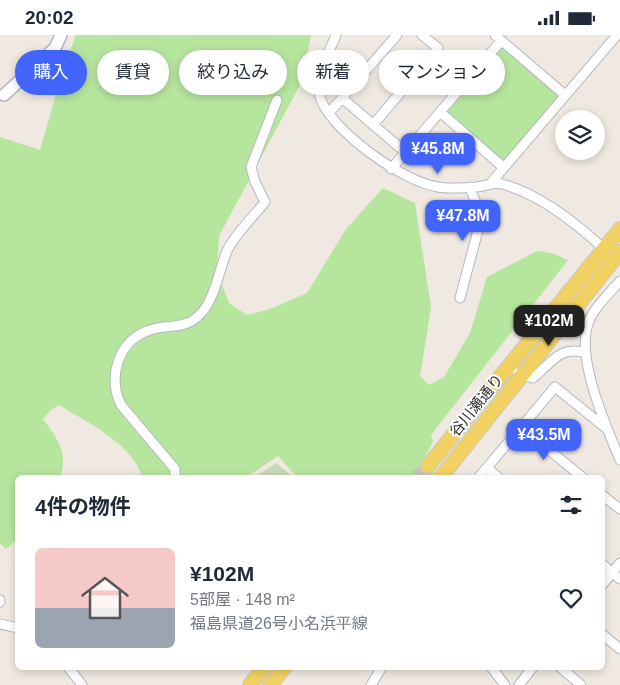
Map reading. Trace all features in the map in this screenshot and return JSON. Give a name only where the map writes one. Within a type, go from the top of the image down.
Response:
[{"type":"main road","name":"谷川瀬通り","points":[[428,466],[620,229]]},
{"type":"main road","points":[[443,475],[620,252]]},
{"type":"main road","points":[[250,685],[262,670]]},
{"type":"main road","points":[[270,685],[282,670]]},
{"type":"street","points":[[2,96],[55,48],[61,35]]},
{"type":"street","points":[[336,35],[318,82],[320,97],[329,113],[344,130],[391,169],[413,180],[437,187],[470,187],[501,184],[525,193],[579,226],[604,249]]},
{"type":"street","points":[[329,113],[397,35]]},
{"type":"street","points":[[373,125],[438,48],[422,35]]},
{"type":"street","points":[[490,184],[617,35]]},
{"type":"street","points":[[391,169],[440,112],[498,38],[565,95]]},
{"type":"street","points":[[342,98],[405,152]]},
{"type":"street","points":[[175,475],[175,469],[121,405],[115,389],[116,366],[126,347],[139,335],[149,330],[185,325],[199,315],[209,302],[228,249],[265,202],[255,182],[251,167],[277,100]]},
{"type":"street","points":[[440,112],[503,167]]},
{"type":"street","points":[[460,298],[481,219],[480,211],[470,187]]},
{"type":"street","points":[[620,281],[588,323],[586,353],[594,392],[620,460]]},
{"type":"street","points":[[509,365],[521,375],[533,379],[561,353],[572,349],[586,353]]},
{"type":"street","points":[[481,475],[555,387],[607,429]]},
{"type":"street","points":[[521,427],[580,475]]},
{"type":"street","points":[[487,468],[496,475]]},
{"type":"street","points":[[605,497],[620,509]]},
{"type":"street","points":[[605,583],[616,576],[620,563]]},
{"type":"street","points":[[605,567],[616,576]]},
{"type":"street","points":[[0,623],[15,627]]},
{"type":"street","points":[[605,636],[620,649]]},
{"type":"street","points":[[70,670],[82,685]]},
{"type":"street","points":[[371,685],[380,670]]},
{"type":"street","points":[[493,670],[505,685]]},
{"type":"street","points":[[519,685],[531,670]]},
{"type":"street","points":[[564,670],[581,685]]},
{"type":"green space","points":[[76,35],[311,35],[308,50],[297,50],[297,90],[219,236],[217,272],[229,303],[247,315],[270,309],[307,293],[346,229],[383,188],[415,203],[431,307],[420,376],[429,385],[444,377],[470,333],[487,277],[537,251],[552,253],[568,260],[431,435],[433,442],[422,463],[437,475],[295,475],[278,456],[250,475],[141,475],[130,455],[120,445],[108,435],[59,405],[51,410],[43,419],[60,446],[63,460],[60,475],[15,475],[15,541],[6,549],[0,543],[0,137],[40,150],[56,95],[87,95],[87,50],[70,50]]},
{"type":"green space","points":[[501,41],[565,95],[503,167],[440,112],[455,95],[505,95],[505,50],[493,50]]},
{"type":"green space","points":[[276,463],[291,475],[258,475]]},
{"type":"tunnel","points":[[420,475],[428,466]]}]
